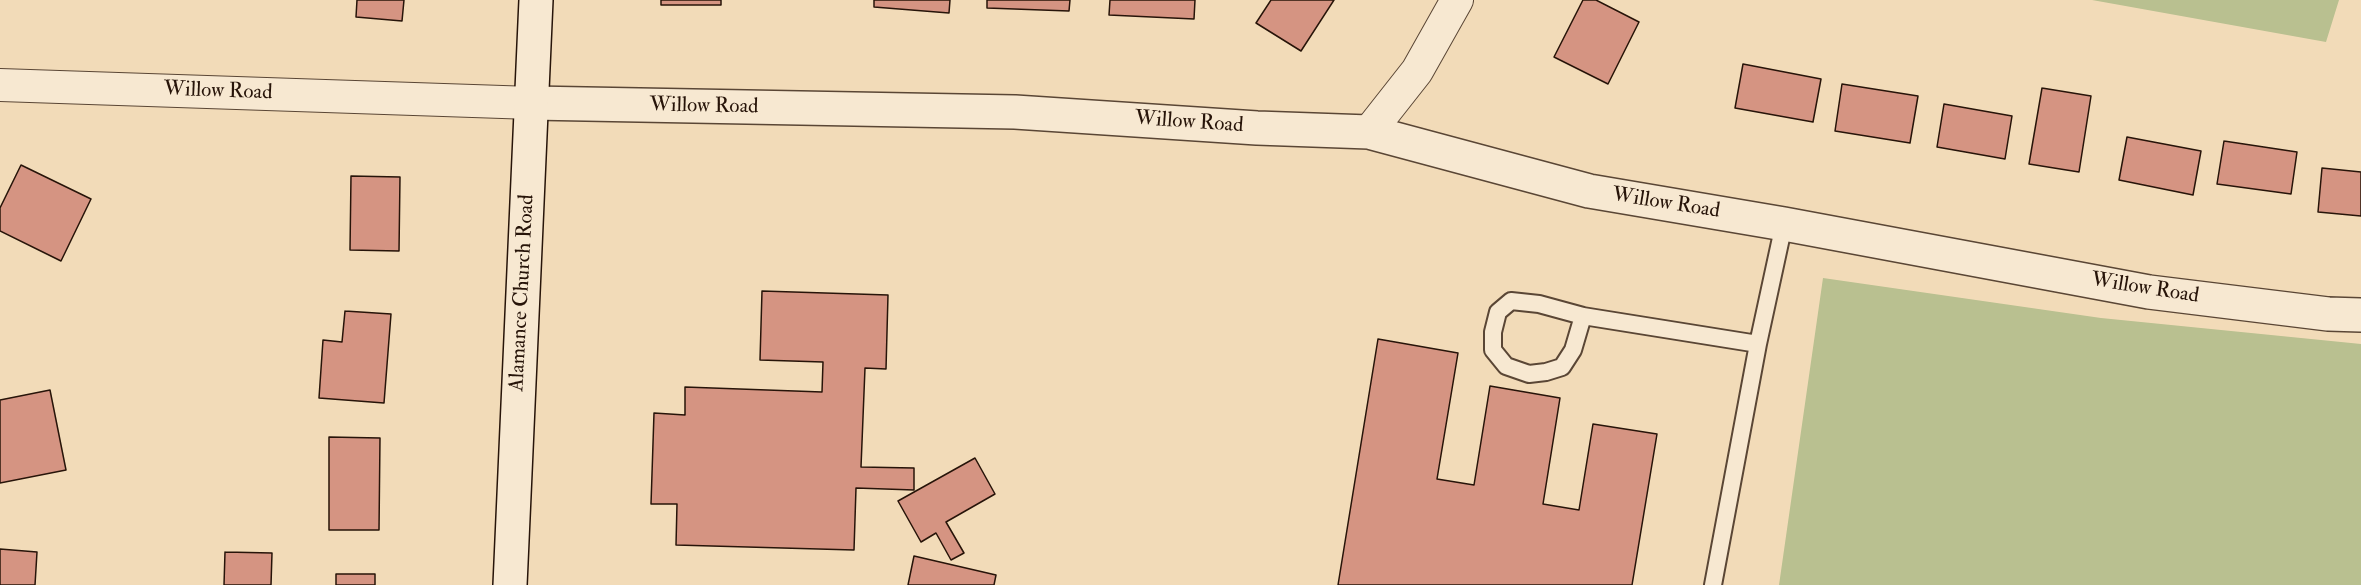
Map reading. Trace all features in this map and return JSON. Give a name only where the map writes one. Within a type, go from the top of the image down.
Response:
[{"type":"street","name":"Alamance Church Road","points":[[510,585],[536,0]]},
{"type":"street","points":[[1369,132],[1417,71],[1457,0]]},
{"type":"street","name":"Willow Road","points":[[0,85],[532,102],[1015,112],[1257,128],[1369,132],[1589,191],[1784,224],[2149,292],[2328,314],[2361,315]]},
{"type":"lane","points":[[1713,585],[1758,344],[1784,224]]},
{"type":"lane","points":[[1583,316],[1573,350],[1562,367],[1529,374],[1506,366],[1493,350],[1492,332],[1498,312],[1511,301],[1539,304],[1583,316],[1758,344]]},
{"type":"green space","points":[[2092,0],[2339,0],[2326,42]]},
{"type":"green space","points":[[1823,278],[2101,318],[2361,344],[2361,585],[1779,585]]},
{"type":"building","points":[[357,0],[404,0],[402,21],[356,17]]},
{"type":"building","points":[[661,0],[721,0],[721,5],[661,5]]},
{"type":"building","points":[[874,0],[950,0],[949,13],[874,7]]},
{"type":"building","points":[[987,0],[1070,0],[1069,11],[987,8]]},
{"type":"building","points":[[1110,0],[1195,0],[1194,19],[1109,15]]},
{"type":"building","points":[[1271,0],[1334,0],[1301,51],[1256,23]]},
{"type":"building","points":[[1583,0],[1596,0],[1639,22],[1608,84],[1554,57]]},
{"type":"building","points":[[1743,64],[1821,79],[1813,122],[1735,108]]},
{"type":"building","points":[[1842,84],[1918,96],[1910,143],[1835,131]]},
{"type":"building","points":[[2042,88],[2091,96],[2079,172],[2029,164]]},
{"type":"building","points":[[1944,104],[2012,116],[2005,159],[1937,147]]},
{"type":"building","points":[[2127,137],[2201,151],[2193,195],[2119,180]]},
{"type":"building","points":[[2224,141],[2297,152],[2291,194],[2217,184]]},
{"type":"building","points":[[21,165],[91,199],[61,261],[0,231],[0,208]]},
{"type":"building","points":[[2322,168],[2361,172],[2361,216],[2318,212]]},
{"type":"building","points":[[351,176],[400,177],[399,251],[350,250]]},
{"type":"building","points":[[762,291],[888,295],[886,369],[865,368],[861,467],[914,468],[914,490],[856,488],[854,550],[676,545],[677,504],[651,504],[654,413],[685,415],[685,387],[822,392],[823,362],[760,360]]},
{"type":"building","points":[[345,311],[391,314],[384,403],[319,398],[323,340],[342,342]]},
{"type":"building","points":[[1378,339],[1458,353],[1437,479],[1474,485],[1490,386],[1560,398],[1543,504],[1579,510],[1593,424],[1657,434],[1632,585],[1338,585]]},
{"type":"building","points":[[50,390],[66,470],[0,483],[0,400]]},
{"type":"building","points":[[329,437],[380,438],[379,530],[329,530]]},
{"type":"building","points":[[975,458],[995,494],[946,522],[964,553],[951,560],[936,533],[921,542],[898,501]]},
{"type":"building","points":[[0,549],[37,552],[35,585],[0,585]]},
{"type":"building","points":[[225,552],[272,553],[271,585],[224,585]]},
{"type":"building","points":[[914,556],[996,575],[994,585],[908,585]]},
{"type":"building","points":[[336,574],[375,574],[375,585],[336,585]]}]
